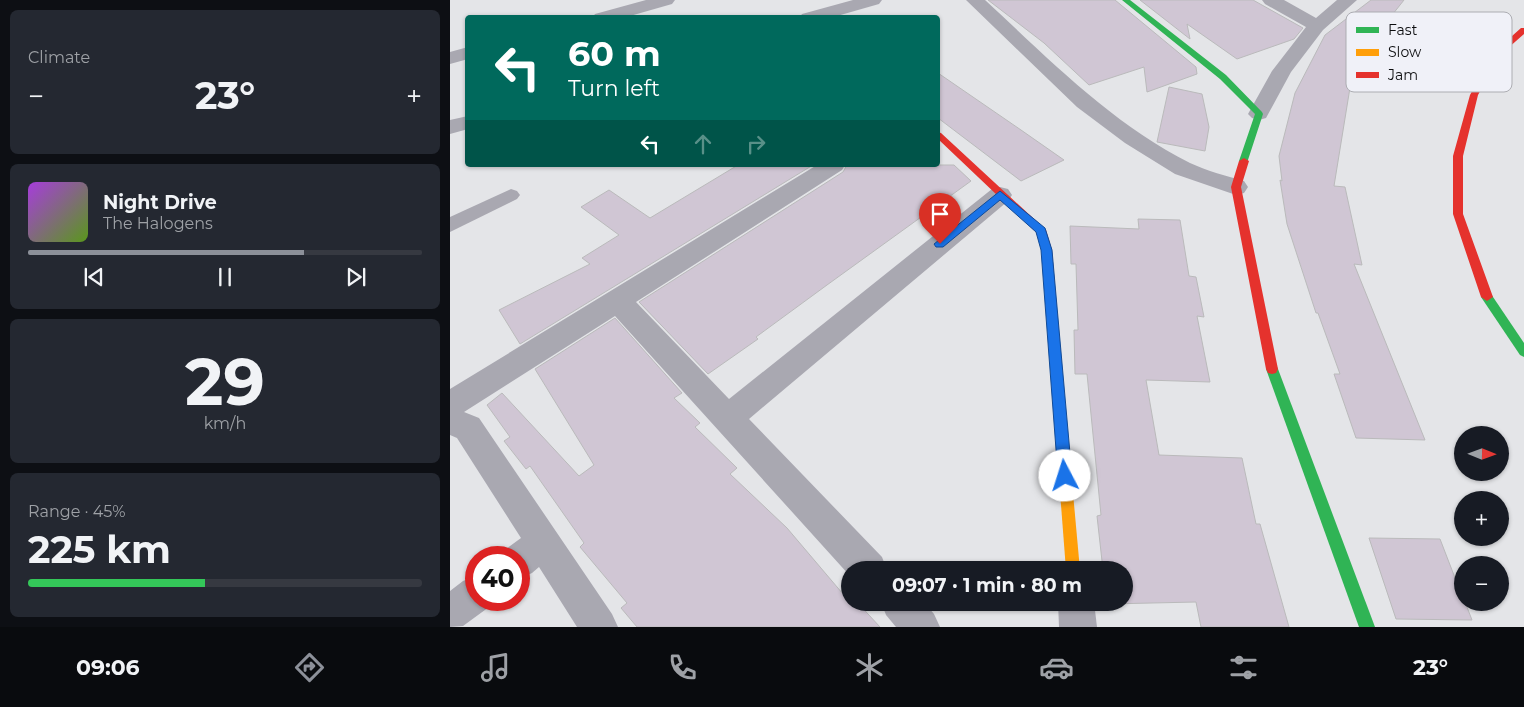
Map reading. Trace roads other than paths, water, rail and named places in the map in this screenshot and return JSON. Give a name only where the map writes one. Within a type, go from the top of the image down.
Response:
[{"type":"street","points":[[612,15],[666,0]]},
{"type":"street","points":[[816,15],[831,9],[873,0]]},
{"type":"street","points":[[975,0],[1084,103],[1183,169],[1236,187]]},
{"type":"street","points":[[1126,0],[1223,77],[1260,114]]},
{"type":"street","points":[[1272,0],[1317,26]]},
{"type":"street","points":[[1348,0],[1317,26],[1282,71],[1260,114],[1236,187],[1274,374],[1367,627]]},
{"type":"street","points":[[1512,41],[1524,30]]},
{"type":"street","points":[[450,58],[465,54]]},
{"type":"street","points":[[1476,92],[1458,156],[1458,214],[1485,294],[1524,352]]},
{"type":"street","points":[[450,128],[465,123]]},
{"type":"street","points":[[940,138],[1000,195],[1041,230],[1047,250],[1072,561]]},
{"type":"street","points":[[450,405],[831,167]]},
{"type":"street","points":[[728,418],[1000,195]]},
{"type":"street","points":[[617,300],[861,561]]},
{"type":"street","points":[[450,420],[468,428],[531,552],[599,627]]},
{"type":"street","points":[[450,614],[465,602]]},
{"type":"street","points":[[907,611],[921,627]]},
{"type":"street","points":[[1077,611],[1078,627]]},
{"type":"lane","points":[[450,225],[511,195]]}]
